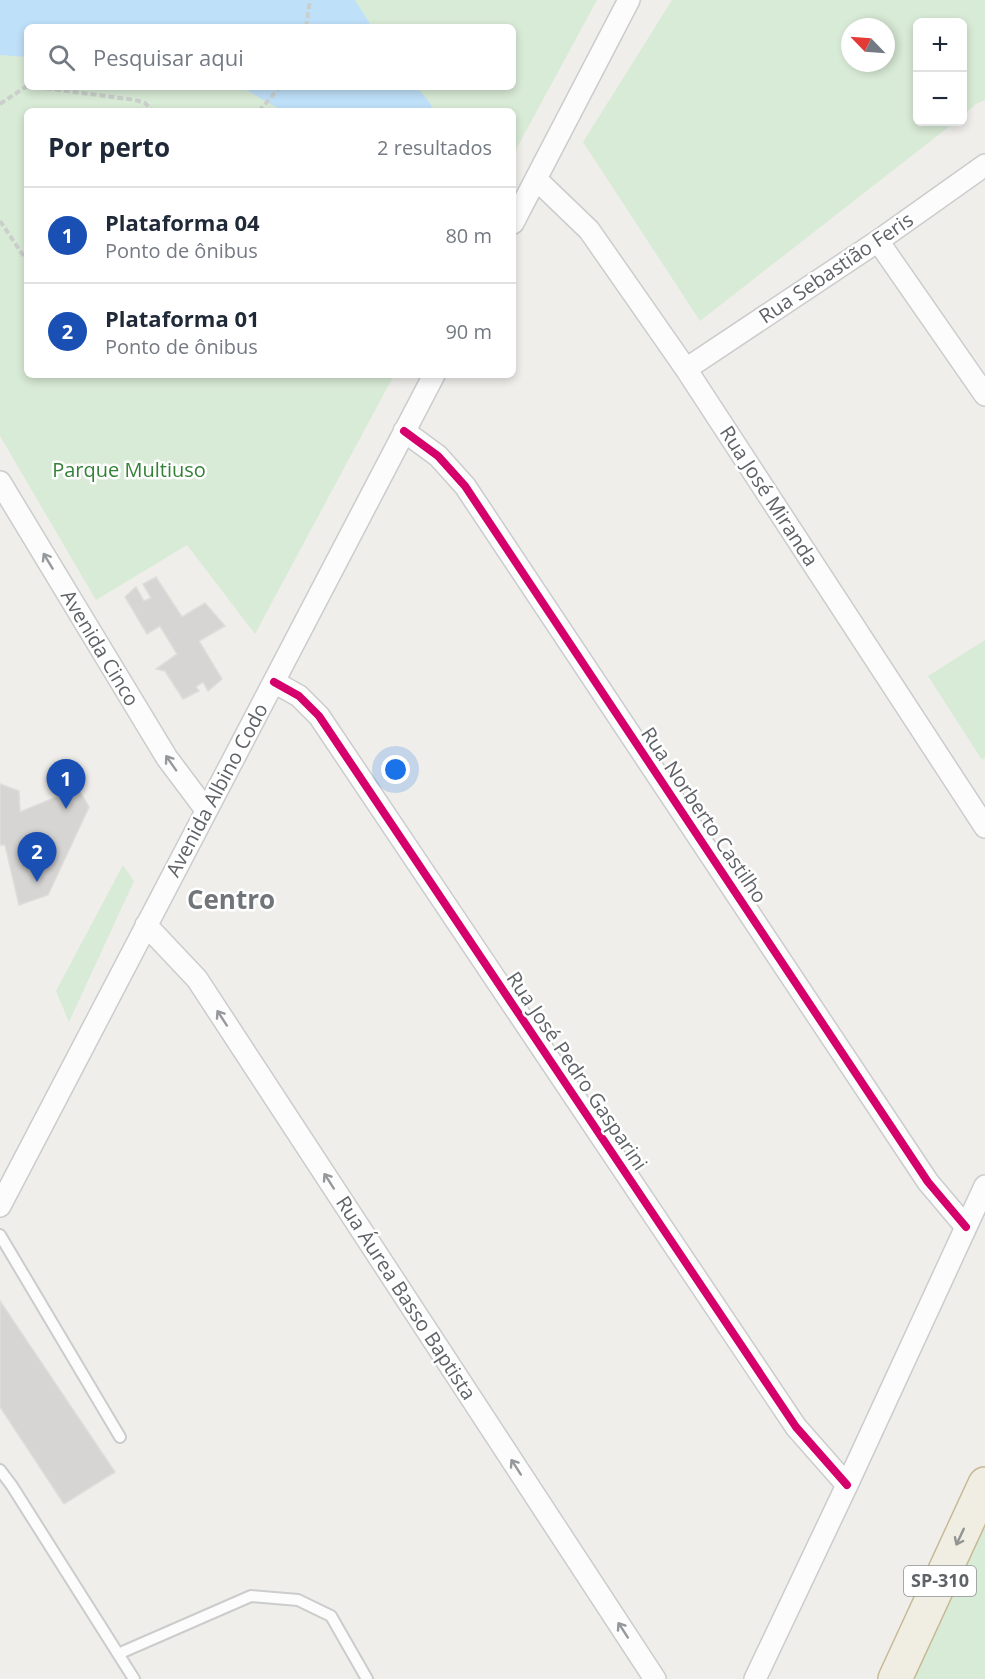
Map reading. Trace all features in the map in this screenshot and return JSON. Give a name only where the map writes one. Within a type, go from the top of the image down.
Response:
[{"type":"highway","name":"SP-310","points":[[898,1671],[985,1484]]},
{"type":"street","points":[[516,217],[629,0]]},
{"type":"street","name":"Rua Sebastião Feris","points":[[686,369],[878,241],[985,165]]},
{"type":"street","name":"Rua José Miranda","points":[[536,179],[589,230],[686,369],[985,827]]},
{"type":"street","points":[[878,241],[985,395]]},
{"type":"street","name":"Avenida Albino Codo","points":[[0,1206],[432,378]]},
{"type":"street","name":"Rua Norberto Castilho","points":[[404,431],[438,456],[465,486],[928,1182],[966,1227]]},
{"type":"street","name":"Avenida Cinco","points":[[0,482],[167,758],[206,810]]},
{"type":"street","name":"Rua José Pedro Gasparini","points":[[274,682],[299,696],[319,716],[796,1427],[847,1485]]},
{"type":"street","name":"Rua Áurea Basso Baptista","points":[[146,925],[197,979],[655,1679]]},
{"type":"street","points":[[754,1679],[847,1485],[985,1186]]},
{"type":"lane","points":[[0,1235],[120,1437]]},
{"type":"lane","points":[[0,1470],[134,1679]]},
{"type":"lane","points":[[118,1654],[251,1596],[298,1600],[331,1616],[367,1679]]},
{"type":"path","points":[[306,24],[310,0]]},
{"type":"path","points":[[0,104],[24,88]]},
{"type":"path","points":[[60,90],[135,100],[145,103],[150,108]]},
{"type":"path","points":[[262,108],[278,90]]},
{"type":"path","points":[[0,221],[24,257]]},
{"type":"green space","name":"Parque Multiuso","points":[[0,0],[597,0],[516,149],[516,108],[24,108],[24,378],[392,378],[255,634],[187,545],[96,600],[0,436]]},
{"type":"green space","points":[[672,0],[985,0],[985,100],[967,112],[967,18],[913,18],[913,126],[950,126],[700,321],[583,142]]},
{"type":"green space","points":[[985,640],[985,758],[982,760],[928,676]]},
{"type":"green space","points":[[123,865],[134,881],[69,1022],[56,991]]},
{"type":"green space","points":[[985,1519],[985,1679],[912,1679]]},
{"type":"water","points":[[0,0],[355,0],[370,24],[24,24],[24,57],[0,55]]},
{"type":"water","points":[[246,90],[419,90],[432,108],[278,108]]},
{"type":"building","points":[[156,577],[182,617],[205,603],[225,626],[199,641],[222,679],[208,691],[203,682],[196,687],[199,691],[183,699],[165,671],[156,669],[177,654],[160,626],[147,634],[125,597],[136,587],[144,601],[151,598],[143,584]]},
{"type":"building","points":[[0,784],[19,791],[20,812],[78,788],[89,807],[48,895],[19,905],[5,845],[0,845]]},
{"type":"building","points":[[0,1301],[115,1472],[64,1504],[0,1407]]},
{"type":"cycle path","points":[[404,431],[438,456],[465,486],[928,1182],[966,1227]]},
{"type":"cycle path","points":[[274,682],[299,696],[319,716],[796,1427],[847,1485]]},
{"type":"place","name":"Plataforma 04","points":[[66,809]]},
{"type":"place","name":"Plataforma 01","points":[[37,882]]},
{"type":"district","name":"Centro","points":[[231,900]]}]
